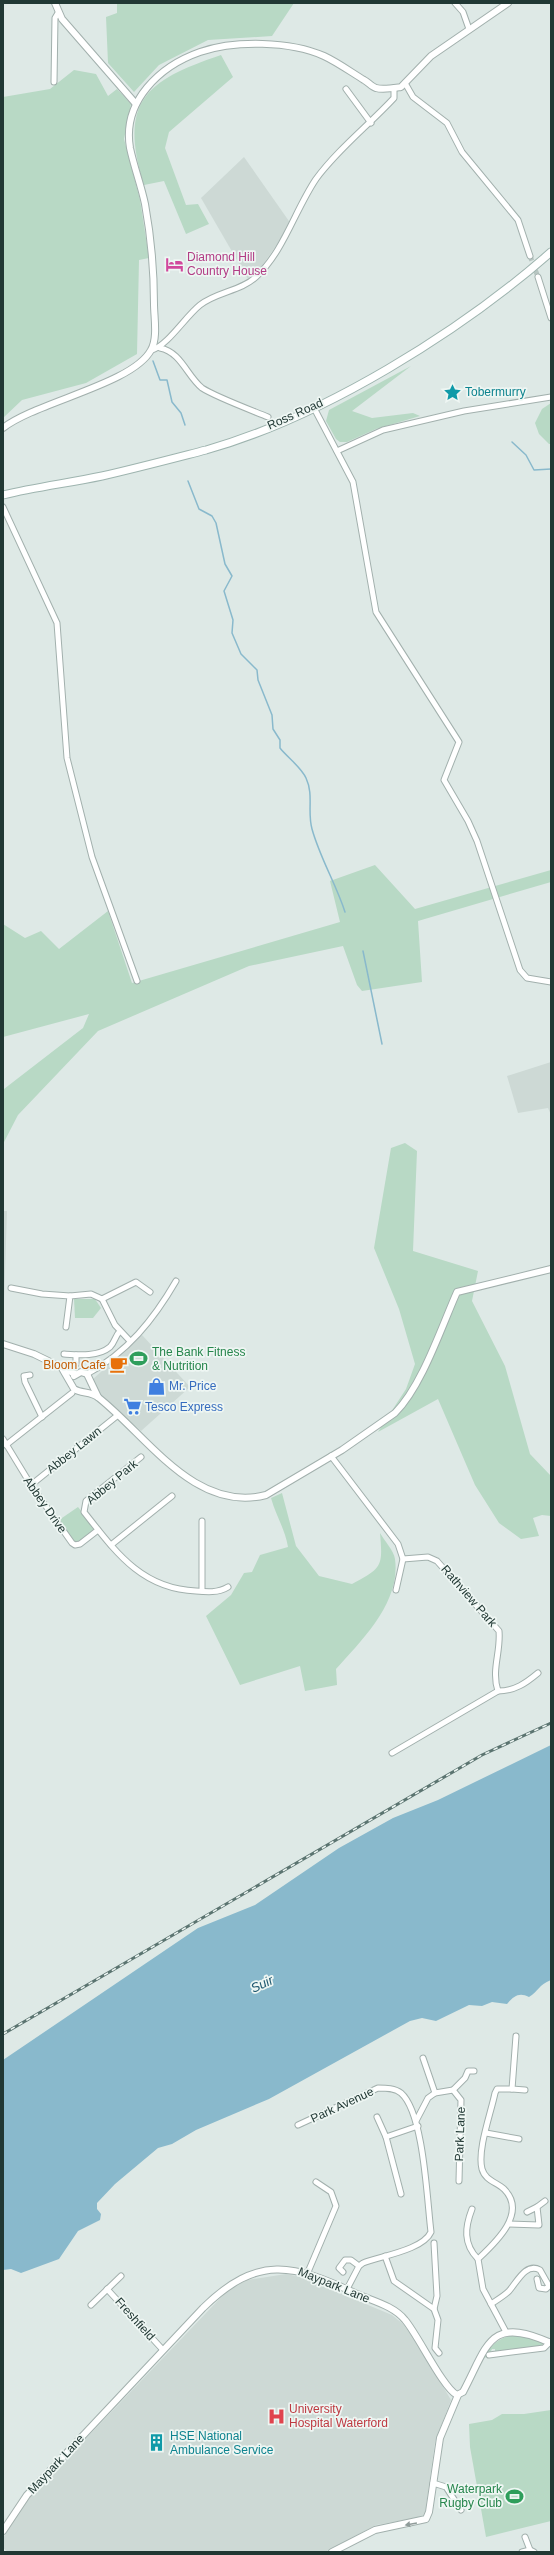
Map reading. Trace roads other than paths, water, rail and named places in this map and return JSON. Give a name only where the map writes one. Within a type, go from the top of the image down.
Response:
[{"type":"main road","name":"Ross Road","points":[[3,496],[142,467],[208,449],[314,408],[455,326],[509,288],[551,252]]},
{"type":"street","points":[[55,3],[58,13],[136,104]]},
{"type":"street","points":[[455,3],[463,12],[469,29]]},
{"type":"street","points":[[3,428],[19,417],[118,376],[144,360],[152,350],[155,326],[153,257],[145,201],[129,137],[136,104],[147,84],[160,73],[200,52],[234,45],[288,44],[323,56],[375,88],[394,88],[405,83],[431,56],[508,3]]},
{"type":"street","points":[[54,82],[55,18],[58,13]]},
{"type":"street","points":[[405,83],[413,97],[447,123],[462,152],[484,181],[504,200],[518,220],[530,256]]},
{"type":"street","points":[[160,348],[181,322],[200,305],[219,294],[251,281],[258,276],[278,248],[316,180],[394,98],[394,88]]},
{"type":"street","points":[[346,89],[371,123]]},
{"type":"street","points":[[538,277],[551,318]]},
{"type":"street","points":[[152,350],[164,348],[185,365],[202,387],[268,417]]},
{"type":"street","points":[[337,451],[383,430],[464,410],[551,397]]},
{"type":"street","points":[[314,408],[353,482],[376,612],[459,742],[444,780],[468,821],[522,975],[551,982]]},
{"type":"street","points":[[3,508],[57,623],[67,758],[92,857],[137,981]]},
{"type":"street","points":[[63,1370],[72,1381],[74,1389],[85,1391],[98,1397],[118,1414],[176,1470],[203,1489],[231,1498],[253,1498],[266,1496],[331,1456],[403,1406],[418,1380],[457,1292],[551,1269]]},
{"type":"street","points":[[85,1391],[89,1379],[98,1369],[130,1341],[158,1311],[176,1281]]},
{"type":"street","points":[[103,1301],[136,1282],[150,1292]]},
{"type":"street","points":[[11,1288],[42,1294],[70,1296],[91,1294],[103,1301],[115,1325],[130,1341]]},
{"type":"street","points":[[66,1327],[70,1296]]},
{"type":"street","points":[[64,1354],[105,1350],[111,1345],[120,1331]]},
{"type":"street","points":[[3,1344],[34,1354],[63,1370],[75,1374],[81,1372],[89,1379],[98,1397]]},
{"type":"street","points":[[76,1354],[76,1364]]},
{"type":"street","points":[[72,1381],[75,1374]]},
{"type":"street","points":[[30,1375],[24,1376],[25,1382],[42,1417]]},
{"type":"street","points":[[6,1445],[72,1393]]},
{"type":"street","name":"Abbey Lawn","points":[[30,1485],[118,1414]]},
{"type":"street","name":"Abbey Drive","points":[[3,1439],[30,1485],[75,1545],[80,1544],[98,1530]]},
{"type":"street","points":[[331,1456],[398,1544],[403,1559],[396,1590]]},
{"type":"street","name":"Abbey Park","points":[[141,1457],[84,1505],[84,1512],[111,1545],[132,1567],[148,1579],[177,1589],[217,1592],[228,1587]]},
{"type":"street","points":[[111,1545],[172,1496]]},
{"type":"street","points":[[202,1521],[202,1591]]},
{"type":"street","name":"Rathview Park","points":[[403,1559],[428,1557],[437,1561],[499,1631],[501,1646],[495,1664],[498,1690]]},
{"type":"street","points":[[392,1753],[498,1690],[506,1691],[523,1685],[538,1673]]},
{"type":"street","points":[[512,2089],[516,2036]]},
{"type":"street","points":[[347,2289],[359,2266],[424,2242],[429,2237],[431,2232],[417,2124],[428,2098],[435,2093],[423,2058]]},
{"type":"street","name":"Park Lane","points":[[435,2093],[453,2090],[465,2078],[468,2071],[474,2071]]},
{"type":"street","name":"Park Avenue","points":[[298,2125],[378,2088],[400,2092],[405,2098],[417,2124]]},
{"type":"street","points":[[478,2259],[509,2224],[511,2206],[509,2196],[504,2189],[487,2178],[482,2169],[481,2160],[497,2089],[525,2090]]},
{"type":"street","name":"Park Lane","points":[[453,2090],[460,2096],[462,2104],[459,2182]]},
{"type":"street","points":[[377,2117],[386,2137],[401,2194]]},
{"type":"street","points":[[386,2137],[417,2124]]},
{"type":"street","points":[[486,2133],[519,2139]]},
{"type":"street","points":[[308,2272],[336,2206],[331,2192],[316,2182]]},
{"type":"street","points":[[527,2212],[537,2208],[545,2201]]},
{"type":"street","points":[[509,2224],[539,2225],[537,2208]]},
{"type":"street","points":[[472,2209],[467,2223],[466,2236],[470,2247],[478,2259],[483,2289],[506,2332]]},
{"type":"street","points":[[434,2243],[436,2296],[434,2309],[438,2320],[436,2348],[439,2352]]},
{"type":"street","points":[[385,2256],[394,2281],[434,2309]]},
{"type":"street","points":[[343,2272],[339,2268],[345,2260],[351,2260],[359,2266]]},
{"type":"street","points":[[491,2304],[508,2292],[530,2268],[540,2270],[549,2286],[546,2289],[539,2288],[537,2279]]},
{"type":"street","name":"Maypark Lane","points":[[3,2531],[27,2495],[163,2350],[221,2291],[235,2281],[250,2275],[271,2270],[292,2269],[308,2272],[402,2316],[414,2332],[446,2384],[452,2392],[458,2395]]},
{"type":"street","points":[[91,2304],[121,2276]]},
{"type":"street","name":"Freshfield","points":[[107,2289],[163,2350]]},
{"type":"street","points":[[332,2552],[375,2530],[424,2521],[429,2512],[442,2431],[458,2395],[464,2390],[486,2346],[496,2337],[506,2332],[524,2332],[551,2343]]},
{"type":"street","points":[[489,2355],[544,2348],[551,2343]]},
{"type":"street","points":[[433,2483],[446,2487],[461,2510]]},
{"type":"street","points":[[522,2552],[532,2551],[525,2537]]},
{"type":"water","name":"Suir","points":[[551,1745],[551,1980],[543,1984],[529,1997],[519,1995],[507,2004],[492,2002],[482,2006],[469,2005],[436,2021],[422,2018],[410,2021],[269,2099],[196,2130],[172,2144],[158,2148],[115,2184],[97,2203],[97,2209],[101,2214],[100,2220],[78,2231],[59,2259],[21,2273],[11,2269],[3,2270],[3,2060],[198,1928],[255,1905],[339,1848],[393,1818],[438,1800]]},
{"type":"waterway","points":[[153,361],[160,380],[167,380],[172,402],[181,413],[185,425]]},
{"type":"waterway","points":[[512,442],[526,455],[534,470],[551,469]]},
{"type":"waterway","points":[[188,481],[199,509],[212,516],[216,523],[225,564],[232,576],[224,591],[233,620],[232,633],[241,654],[257,670],[258,680],[272,715],[273,729],[280,740],[280,748],[301,770],[306,778],[310,791],[310,816],[315,840],[345,912]]},
{"type":"waterway","points":[[363,951],[382,1044]]},
{"type":"tunnel","points":[[530,256],[538,277]]},
{"type":"railway","points":[[3,2034],[482,1755],[551,1723]]},
{"type":"place","name":"Diamond Hill Country House","points":[[174,264]]},
{"type":"place","name":"Tobermurry","points":[[452,392]]},
{"type":"place","name":"The Bank Fitness & Nutrition","points":[[139,1359]]},
{"type":"place","name":"Bloom Cafe","points":[[119,1365]]},
{"type":"place","name":"Mr. Price","points":[[156,1386]]},
{"type":"place","name":"Tesco Express","points":[[132,1407]]},
{"type":"place","name":"University Hospital Waterford","points":[[276,2416]]},
{"type":"place","name":"HSE National Ambulance Service","points":[[157,2443]]},
{"type":"place","name":"Waterpark Rugby Club","points":[[515,2496]]}]
